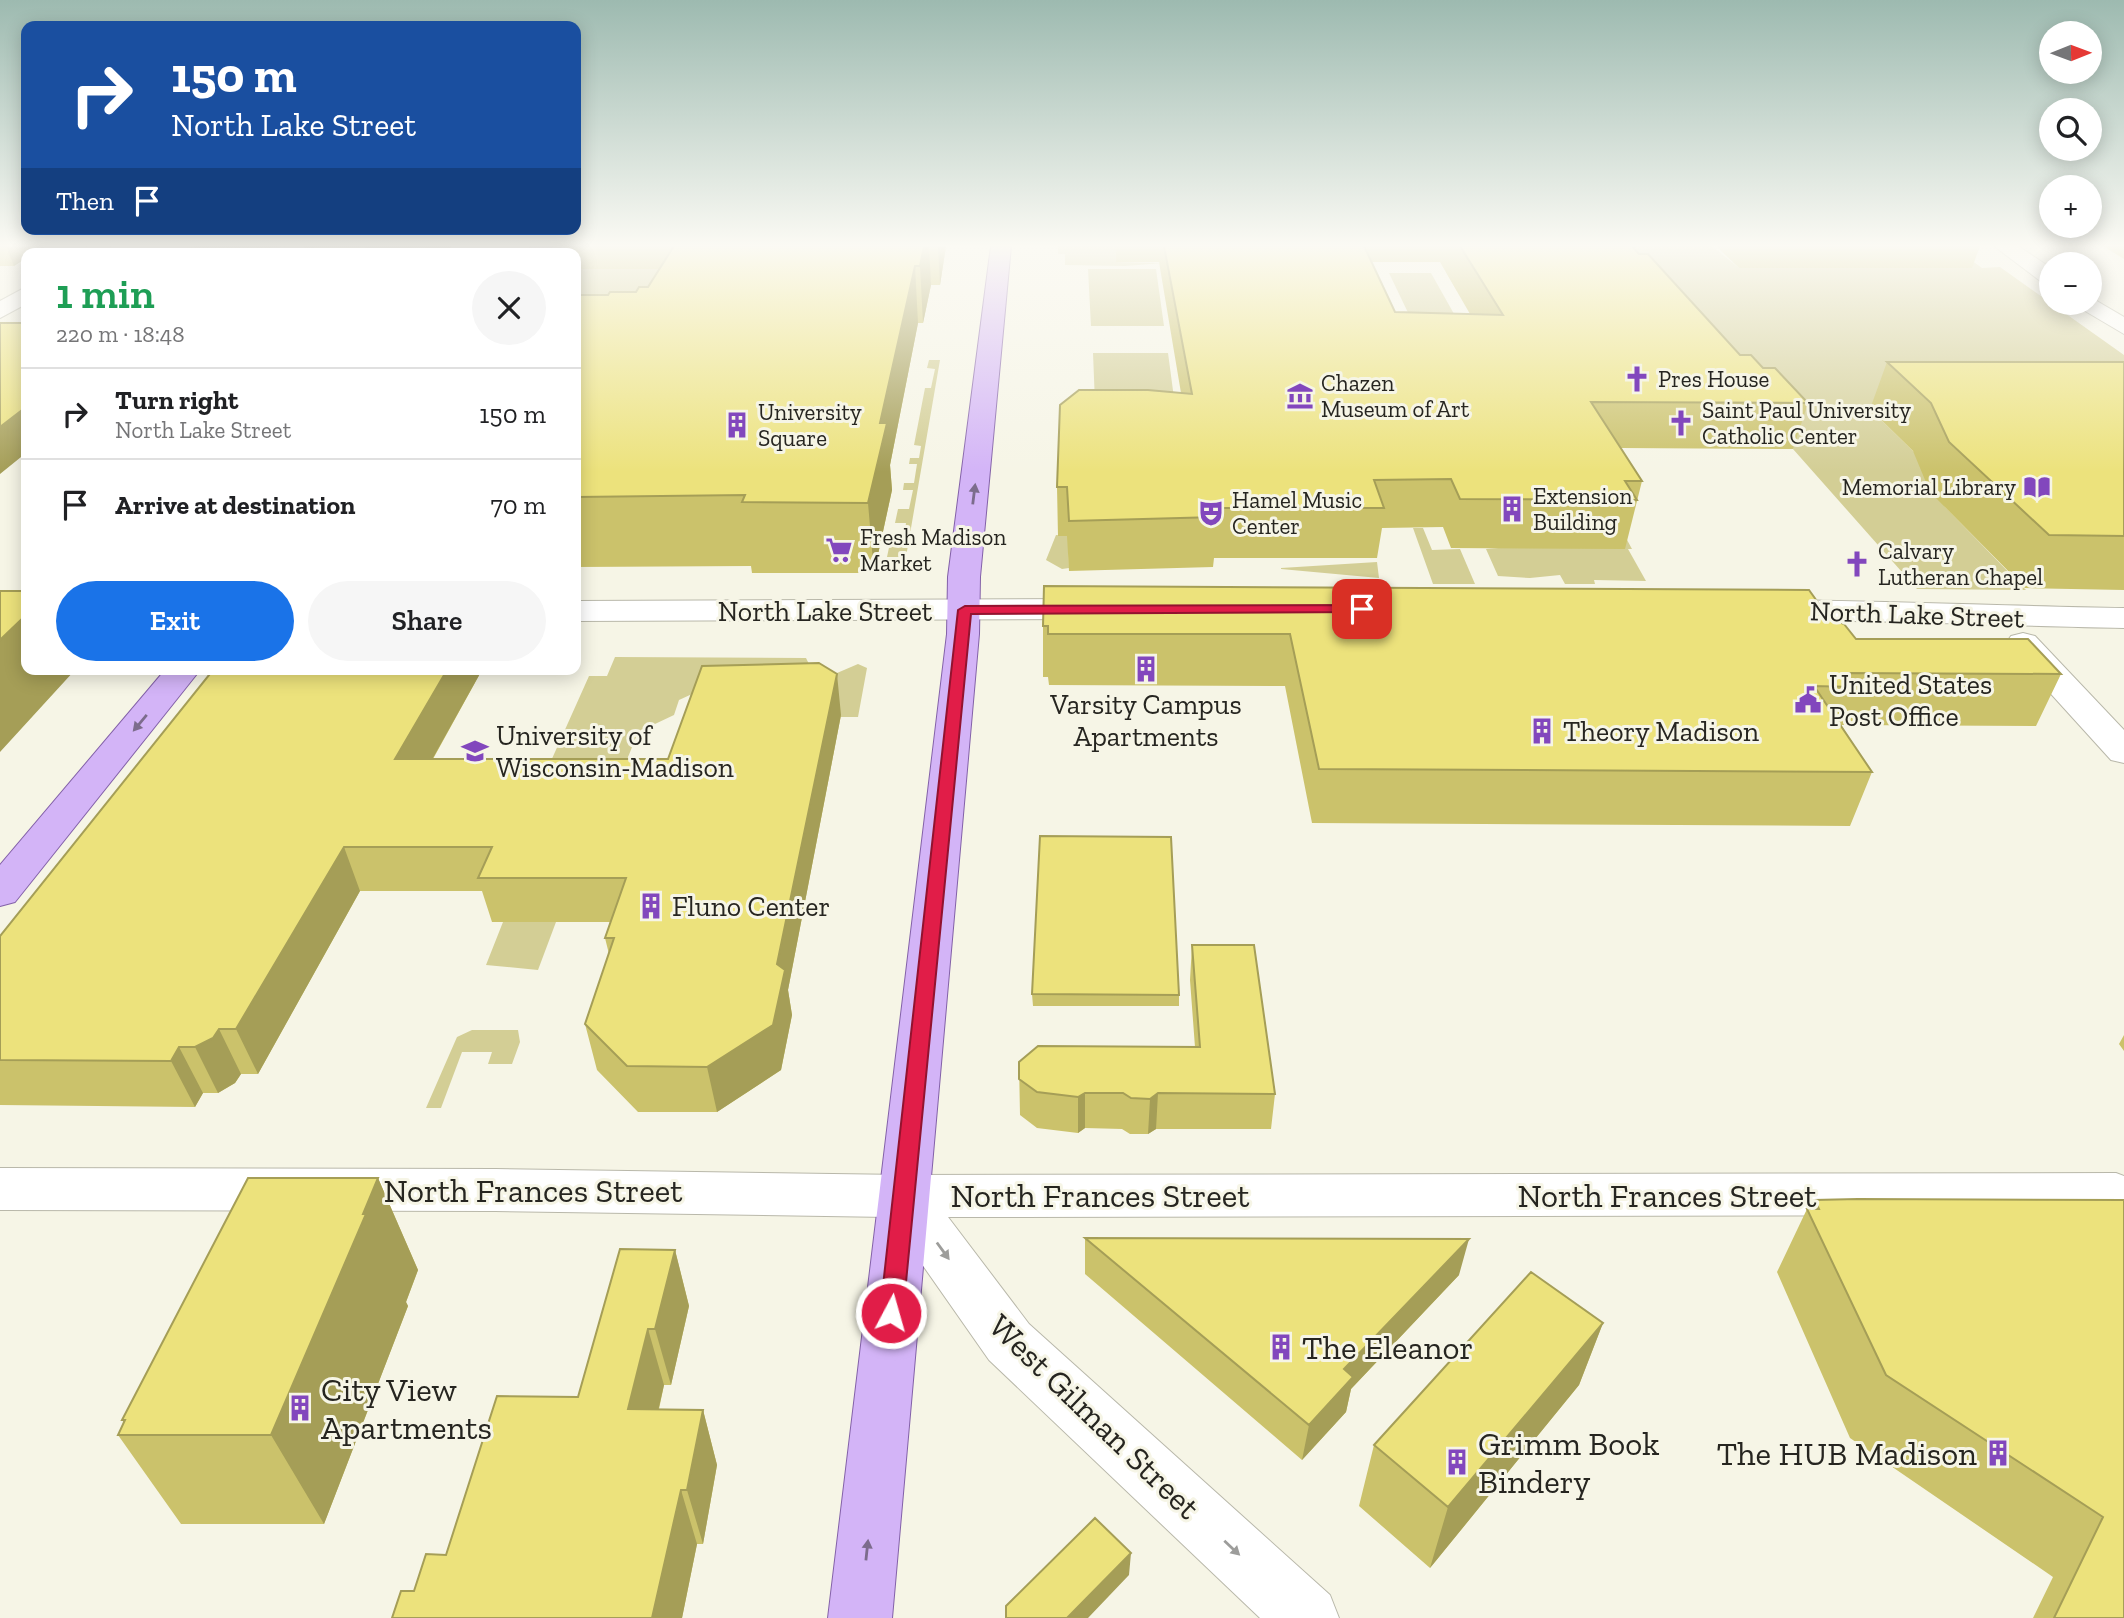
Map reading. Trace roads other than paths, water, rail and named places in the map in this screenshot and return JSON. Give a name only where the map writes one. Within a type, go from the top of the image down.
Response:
[{"type":"main road","points":[[860,1618],[965,610],[964,577],[993,322]]},
{"type":"main road","points":[[0,892],[179,675]]},
{"type":"street","name":"North Lake Street","points":[[581,611],[1129,609]]},
{"type":"street","name":"North Lake Street","points":[[1739,610],[1943,611],[1999,616],[2124,618]]},
{"type":"street","points":[[1999,616],[2124,752]]},
{"type":"street","name":"North Frances Street","points":[[0,1189],[481,1189],[903,1196],[2116,1194]]},
{"type":"street","name":"West Gilman Street","points":[[903,1196],[1009,1342],[1307,1618]]},
{"type":"place","name":"Pres House","points":[[1637,379]]},
{"type":"place","name":"Chazen Museum of Art","points":[[1300,396]]},
{"type":"place","name":"Saint Paul University Catholic Center","points":[[1681,423]]},
{"type":"place","name":"University Square","points":[[737,425]]},
{"type":"place","name":"Memorial Library","points":[[2037,487]]},
{"type":"place","name":"Extension Building","points":[[1512,509]]},
{"type":"place","name":"Hamel Music Center","points":[[1211,513]]},
{"type":"place","name":"Fresh Madison Market","points":[[839,550]]},
{"type":"place","name":"Calvary Lutheran Chapel","points":[[1857,564]]},
{"type":"place","name":"Varsity Campus Apartments","points":[[1146,669]]},
{"type":"place","name":"United States Post Office","points":[[1808,700]]},
{"type":"place","name":"Theory Madison","points":[[1542,731]]},
{"type":"place","name":"University of Wisconsin-Madison","points":[[475,751]]},
{"type":"place","name":"Fluno Center","points":[[651,906]]},
{"type":"place","name":"The Eleanor","points":[[1281,1347]]},
{"type":"place","name":"City View Apartments","points":[[300,1408]]},
{"type":"place","name":"The HUB Madison","points":[[1998,1453]]},
{"type":"place","name":"Grimm Book Bindery","points":[[1457,1462]]}]
